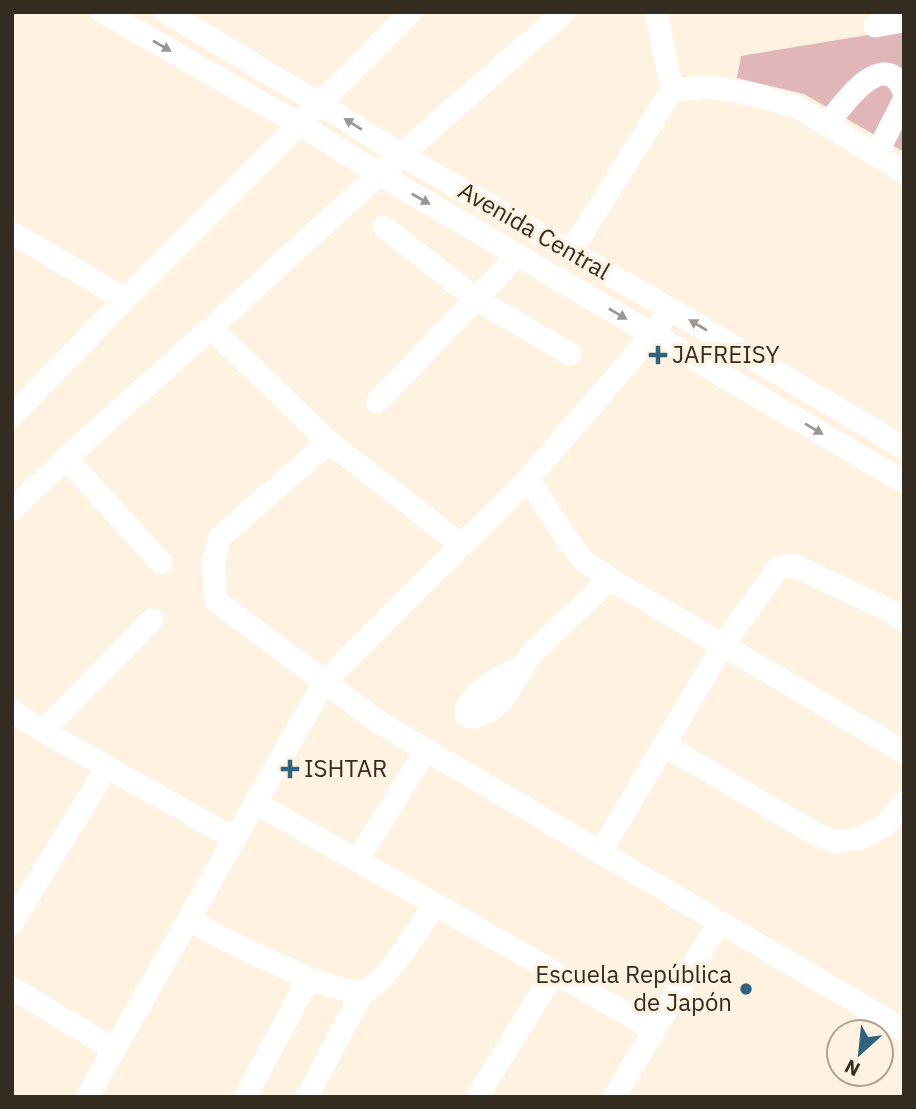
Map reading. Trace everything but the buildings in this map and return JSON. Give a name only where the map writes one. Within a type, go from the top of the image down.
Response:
[{"type":"street","points":[[103,12],[299,124],[379,174],[904,482]]},
{"type":"street","name":"Avenida Central","points":[[166,12],[401,155],[670,309],[904,448]]},
{"type":"street","points":[[12,510],[66,457],[379,174],[564,12]]},
{"type":"street","points":[[570,253],[672,90],[656,12]]},
{"type":"street","points":[[12,416],[320,104],[399,15]]},
{"type":"street","points":[[876,26],[904,22]]},
{"type":"street","points":[[827,125],[849,96],[870,79],[884,73],[900,79]]},
{"type":"street","points":[[672,90],[708,87],[752,94],[797,107],[904,172]]},
{"type":"street","points":[[876,155],[904,100]]},
{"type":"street","points":[[384,226],[476,299],[570,354]]},
{"type":"street","points":[[12,233],[125,299]]},
{"type":"street","points":[[377,402],[518,255]]},
{"type":"street","points":[[87,1097],[326,681],[528,479],[653,334],[670,309]]},
{"type":"street","points":[[211,328],[329,442],[461,545]]},
{"type":"street","points":[[329,442],[220,537],[213,564],[216,601],[380,723],[904,1030]]},
{"type":"street","points":[[66,457],[161,563]]},
{"type":"street","points":[[528,479],[584,561],[610,579],[904,752]]},
{"type":"street","points":[[600,853],[723,645],[778,568],[793,565],[904,620]]},
{"type":"street","points":[[521,668],[531,654],[610,579]]},
{"type":"street","points":[[43,731],[152,620]]},
{"type":"street","points":[[12,711],[235,839]]},
{"type":"street","points":[[664,745],[812,832],[835,842],[861,838],[884,826],[904,803]]},
{"type":"street","points":[[358,859],[426,750]]},
{"type":"street","points":[[12,923],[107,767]]},
{"type":"street","points":[[255,803],[358,859],[655,1030]]},
{"type":"street","points":[[307,1097],[363,991],[380,981],[435,904]]},
{"type":"street","points":[[188,921],[309,978],[340,989],[363,991]]},
{"type":"street","points":[[614,1097],[719,922]]},
{"type":"street","points":[[477,1097],[554,972]]},
{"type":"street","points":[[245,1097],[309,978]]},
{"type":"street","points":[[12,988],[113,1049]]},
{"type":"shaded area","points":[[904,29],[904,152],[804,94],[737,78],[741,56]]},
{"type":"place","name":"JAFREISY","points":[[658,355]]},
{"type":"place","name":"ISHTAR","points":[[290,769]]},
{"type":"place","name":"Escuela República de Japón","points":[[746,989]]}]
